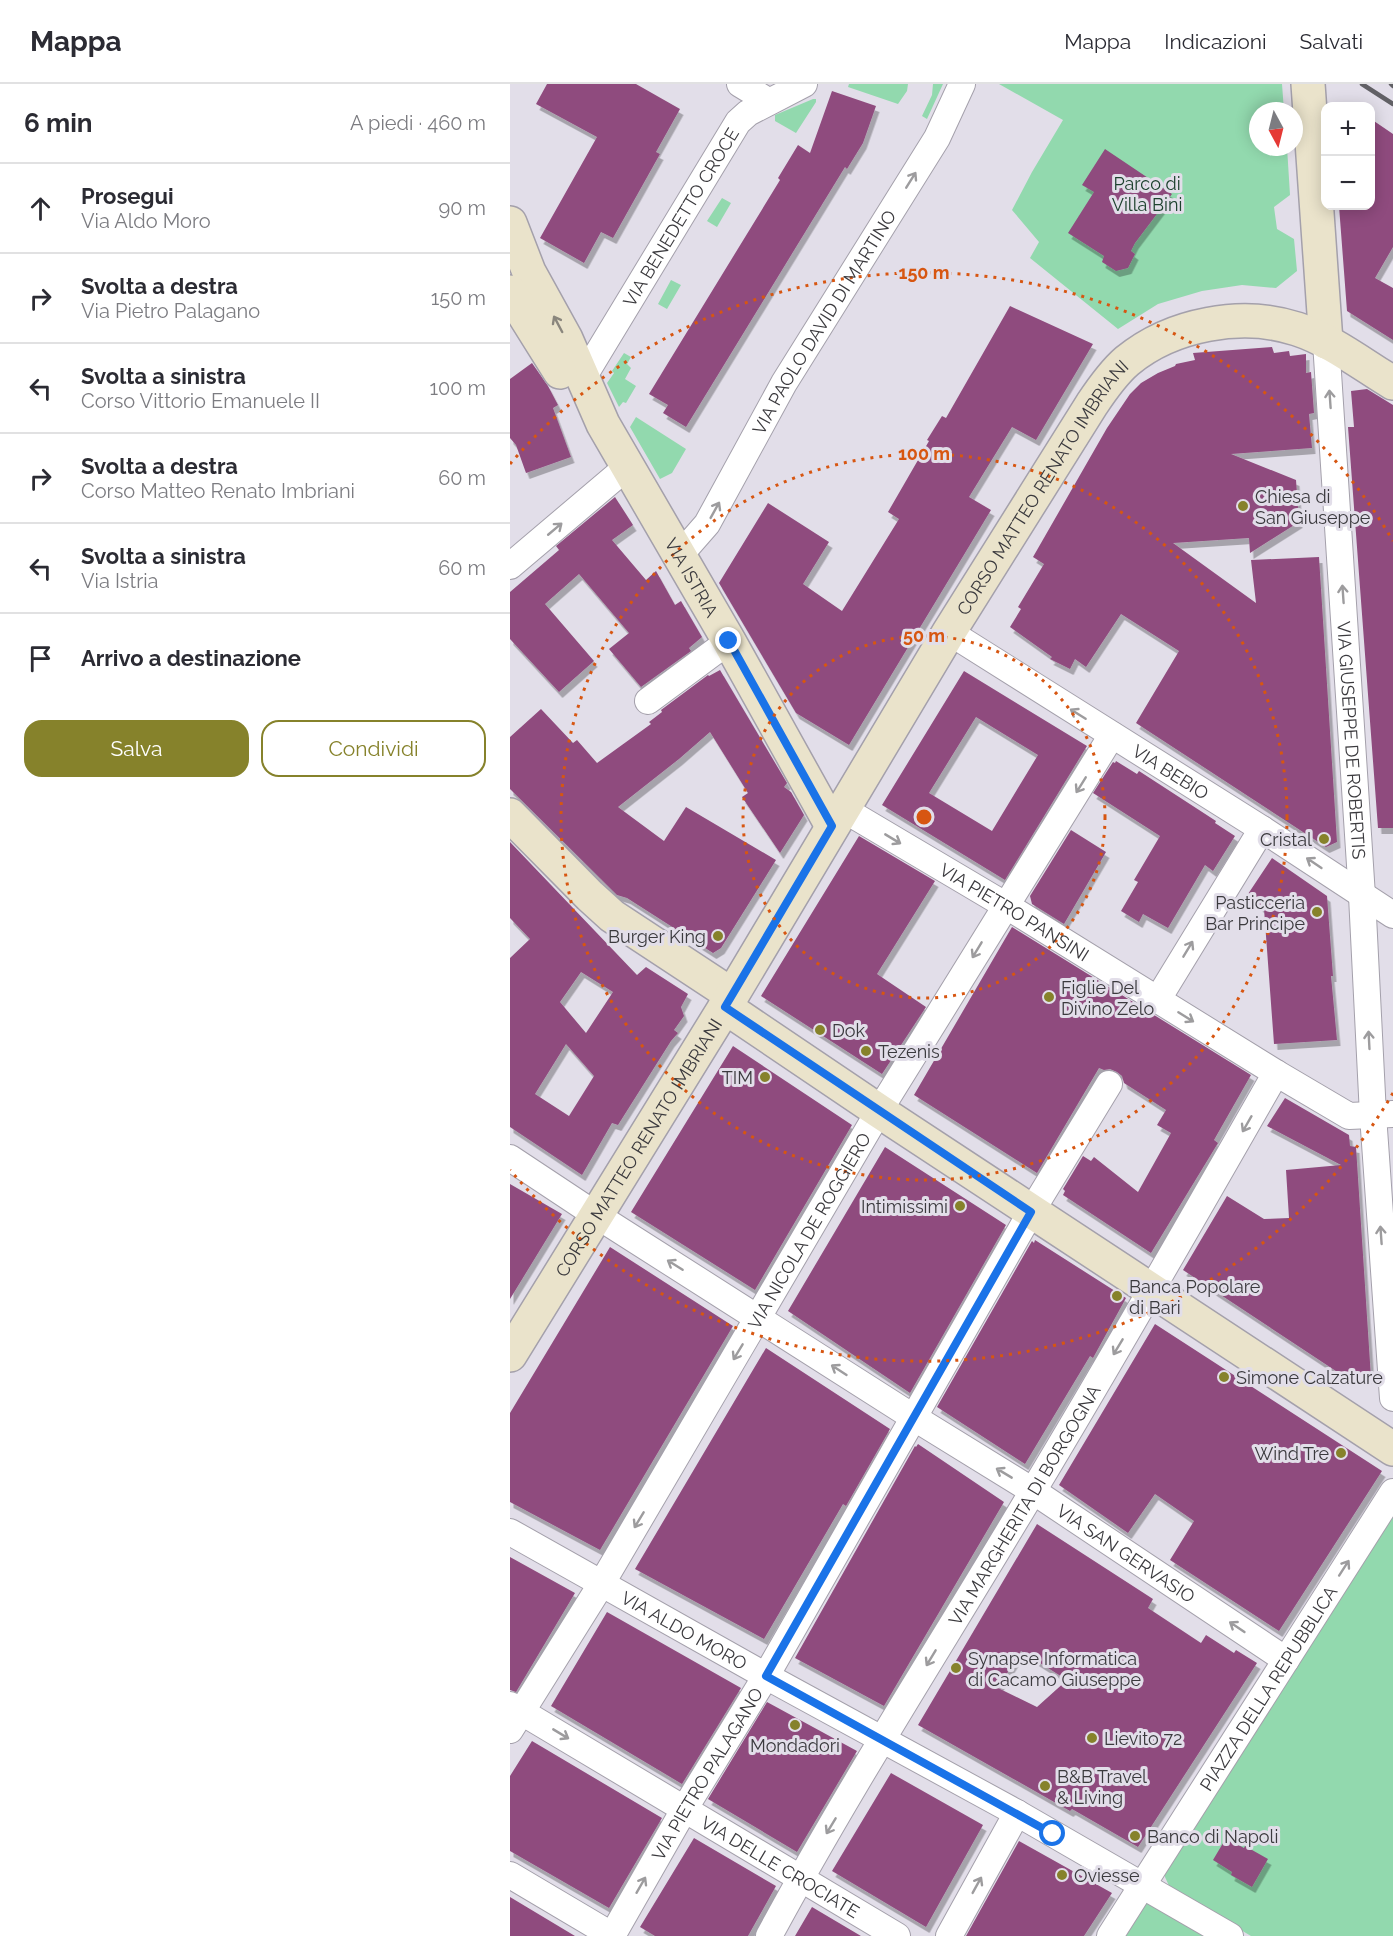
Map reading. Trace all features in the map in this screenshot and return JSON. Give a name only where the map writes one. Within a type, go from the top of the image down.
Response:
[{"type":"street","points":[[740,84],[768,101]]},
{"type":"street","name":"VIA BENEDETTO CROCE","points":[[584,376],[738,122],[768,101],[804,84]]},
{"type":"street","name":"VIA PAOLO DAVID DI MARTINO","points":[[679,556],[707,524],[784,383],[937,138],[962,84]]},
{"type":"street","name":"VIA GIUSEPPE DE ROBERTIS","points":[[1308,84],[1362,896],[1383,1114],[1393,1398]]},
{"type":"street","name":"VIA ISTRIA","points":[[510,223],[529,272],[584,376],[603,424],[729,641],[838,818]]},
{"type":"street","name":"VIA ISTRIA","points":[[510,292],[566,380],[603,424]]},
{"type":"street","name":"CORSO MATTEO RENATO IMBRIANI","points":[[510,1355],[729,1001],[949,632],[1110,379],[1127,361],[1156,342],[1192,328],[1229,321],[1264,322],[1297,329],[1326,342],[1393,383]]},
{"type":"street","points":[[510,566],[627,467]]},
{"type":"street","name":"VIA BEBIO","points":[[949,632],[1262,829],[1393,915]]},
{"type":"street","points":[[648,701],[729,641]]},
{"type":"street","name":"VIA NICOLA DE ROGGIERO","points":[[514,1715],[602,1583],[879,1111],[1112,735]]},
{"type":"street","points":[[510,815],[612,916],[879,1111],[1393,1449]]},
{"type":"street","name":"VIA PIETRO PANSINI","points":[[838,818],[1005,905],[1349,1116],[1383,1114]]},
{"type":"street","points":[[1158,999],[1262,829]]},
{"type":"street","name":"VIA MARGHERITA DI BORGOGNA","points":[[768,1936],[800,1878],[1151,1291],[1276,1073]]},
{"type":"street","name":"VIA PIETRO PALAGANO","points":[[613,1936],[686,1808],[766,1676],[1031,1212],[1109,1084]]},
{"type":"street","name":"VIA SAN GERVASIO","points":[[510,1158],[913,1418],[1033,1491],[1286,1660]]},
{"type":"street","name":"PIAZZA DELLA REPUBBLICA","points":[[1110,1936],[1393,1492]]},
{"type":"street","name":"VIA ALDO MORO","points":[[510,1532],[766,1676],[1017,1813],[1142,1885]]},
{"type":"street","name":"VIA DELLE CROCIATE","points":[[514,1715],[686,1808],[897,1936]]},
{"type":"street","points":[[949,1936],[1017,1813]]},
{"type":"street","points":[[510,1875],[613,1936]]},
{"type":"street","points":[[1142,1885],[1230,1936]]},
{"type":"green space","points":[[849,84],[908,84],[907,91],[898,104],[848,87]]},
{"type":"green space","points":[[933,84],[943,84],[927,119],[922,116],[932,95]]},
{"type":"green space","name":"Parco di Villa Bini","points":[[999,84],[1282,84],[1283,102],[1249,102],[1249,156],[1288,156],[1290,195],[1274,207],[1277,229],[1294,239],[1297,271],[1276,288],[1242,285],[1202,291],[1158,304],[1118,329],[1030,258],[1039,242],[1012,210],[1063,120]]},
{"type":"green space","points":[[816,99],[816,102],[796,133],[775,121],[775,115]]},
{"type":"green space","points":[[722,198],[731,203],[717,227],[707,221]]},
{"type":"green space","points":[[671,280],[681,285],[667,309],[658,304]]},
{"type":"green space","points":[[624,353],[631,357],[627,364],[631,368],[625,379],[636,386],[626,403],[623,402],[619,407],[607,383]]},
{"type":"green space","points":[[636,417],[686,449],[672,473],[660,479],[630,427]]},
{"type":"green space","points":[[1393,1511],[1393,1936],[1251,1936],[1170,1888],[1165,1877],[1165,1867]]},
{"type":"green space","points":[[1144,1894],[1216,1936],[1118,1936]]},
{"type":"building","points":[[547,84],[636,84],[680,109],[656,152],[660,154],[613,238],[601,232],[584,263],[540,238],[597,137],[536,104]]},
{"type":"building","points":[[832,91],[876,106],[863,143],[847,169],[845,167],[686,427],[663,413],[668,405],[649,394],[780,180],[778,178],[798,145],[810,153]]},
{"type":"building","points":[[1375,122],[1393,134],[1393,247],[1375,278],[1393,288],[1393,340],[1347,311],[1339,210],[1375,210]]},
{"type":"building","points":[[1105,149],[1172,194],[1135,243],[1131,251],[1135,254],[1128,268],[1116,271],[1102,262],[1104,256],[1068,233],[1094,192],[1082,185]]},
{"type":"building","points":[[1010,306],[1093,344],[1036,440],[1012,427],[969,497],[991,510],[849,745],[796,713],[719,583],[768,503],[829,542],[803,584],[842,611],[899,519],[888,512],[929,441],[927,440],[942,416],[946,418]]},
{"type":"building","points":[[1272,347],[1274,353],[1289,351],[1290,356],[1306,354],[1306,373],[1311,372],[1314,413],[1309,414],[1312,448],[1231,454],[1296,480],[1299,522],[1250,553],[1249,538],[1173,543],[1256,603],[1251,560],[1319,557],[1337,842],[1326,847],[1136,723],[1179,651],[1121,614],[1086,667],[1075,659],[1070,669],[1050,659],[1052,657],[1010,627],[1021,609],[1018,607],[1044,564],[1033,557],[1107,428],[1130,394],[1141,383],[1158,373],[1176,364],[1195,360],[1193,353]]},
{"type":"building","points":[[532,363],[558,405],[553,408],[571,457],[526,473],[516,445],[510,438],[510,379]]},
{"type":"building","points":[[1367,389],[1393,405],[1393,828],[1378,828],[1348,427],[1354,427],[1351,391]]},
{"type":"building","points":[[615,497],[633,525],[612,540],[646,580],[656,571],[675,605],[681,601],[702,637],[689,648],[691,651],[641,687],[609,649],[629,633],[579,574],[545,604],[594,661],[559,692],[510,639],[510,592],[559,550],[556,546]]},
{"type":"building","points":[[720,670],[787,783],[784,787],[791,792],[804,815],[780,853],[742,797],[748,793],[710,732],[618,807],[664,841],[686,807],[776,860],[721,948],[713,953],[627,898],[617,895],[510,789],[510,737],[541,709],[573,743],[577,740],[597,763],[651,724],[649,722],[662,712],[661,710],[708,675]]},
{"type":"building","points":[[964,671],[1087,746],[1005,880],[882,805]],"holes":[[[976,717],[1038,755],[992,831],[929,793]]]},
{"type":"building","points":[[1116,761],[1137,774],[1139,771],[1235,836],[1213,871],[1205,865],[1168,928],[1143,914],[1139,922],[1121,911],[1138,882],[1134,880],[1160,836],[1093,793],[1113,762]]},
{"type":"building","points":[[1071,830],[1106,852],[1064,924],[1032,904],[1030,896]]},
{"type":"building","points":[[859,836],[935,881],[877,974],[926,1007],[882,1074],[761,996]]},
{"type":"building","points":[[510,842],[637,975],[646,967],[688,994],[681,1007],[684,1016],[674,1030],[678,1033],[618,1125],[612,1123],[582,1175],[510,1127],[510,958],[530,939],[510,918]],"holes":[[[581,972],[613,992],[586,1033],[560,1002]],[[566,1044],[594,1076],[569,1116],[535,1094]]]},
{"type":"building","points":[[1272,858],[1327,896],[1337,1040],[1274,1044],[1264,909],[1246,897]]},
{"type":"building","name":"Figlie Del Divino Zelo","points":[[1012,927],[1251,1075],[1214,1140],[1218,1143],[1151,1253],[1063,1195],[1065,1191],[1063,1189],[1083,1156],[1091,1161],[1094,1157],[1138,1192],[1171,1133],[1157,1125],[1166,1110],[1124,1083],[1122,1076],[1117,1072],[1099,1068],[1037,1173],[914,1095]]},
{"type":"building","points":[[733,1046],[852,1125],[755,1290],[631,1212]]},
{"type":"building","points":[[1285,1098],[1349,1135],[1350,1146],[1356,1147],[1371,1378],[1348,1379],[1183,1270],[1227,1196],[1264,1219],[1289,1218],[1286,1170],[1341,1165],[1267,1126]]},
{"type":"building","points":[[885,1147],[1006,1225],[910,1393],[788,1311]]},
{"type":"building","points":[[510,1184],[562,1214],[510,1299]]},
{"type":"building","points":[[1035,1240],[1126,1298],[1093,1358],[1090,1356],[1025,1464],[937,1407],[1032,1241],[1034,1243]]},
{"type":"building","points":[[610,1247],[733,1326],[600,1550],[510,1502],[510,1413]]},
{"type":"building","points":[[1155,1324],[1382,1471],[1279,1631],[1170,1560],[1194,1521],[1155,1494],[1128,1533],[1059,1485]]},
{"type":"building","points":[[766,1348],[890,1429],[846,1506],[843,1504],[764,1639],[635,1569]]},
{"type":"building","points":[[918,1444],[1004,1502],[884,1706],[795,1658]]},
{"type":"building","points":[[1037,1524],[1153,1599],[1148,1608],[1201,1643],[1206,1635],[1234,1653],[1236,1650],[1257,1663],[1138,1847],[918,1725]],"holes":[[[1021,1651],[1067,1680],[1037,1707],[998,1688]]]},
{"type":"building","points":[[510,1557],[575,1593],[516,1692],[510,1690]]},
{"type":"building","points":[[607,1612],[741,1688],[682,1784],[551,1706]]},
{"type":"building","points":[[767,1702],[857,1751],[797,1852],[708,1799]]},
{"type":"building","points":[[532,1741],[662,1818],[609,1908],[510,1851],[510,1776]]},
{"type":"building","points":[[891,1773],[983,1825],[926,1927],[832,1871]]},
{"type":"building","points":[[694,1838],[776,1886],[748,1936],[655,1936],[640,1927]]},
{"type":"building","points":[[1226,1838],[1268,1859],[1252,1887],[1231,1875],[1232,1872],[1213,1860]]},
{"type":"building","points":[[1019,1841],[1112,1893],[1084,1936],[966,1936]]},
{"type":"building","points":[[510,1897],[575,1936],[510,1936]]},
{"type":"building","points":[[812,1907],[861,1936],[795,1936]]},
{"type":"railway","points":[[1362,84],[1393,104]]},
{"type":"place","name":"Chiesa di San Giuseppe","points":[[1243,506]]},
{"type":"place","name":"Cristal","points":[[1324,839]]},
{"type":"place","name":"Pasticceria Bar Principe","points":[[1317,912]]},
{"type":"place","name":"Burger King","points":[[718,936]]},
{"type":"place","name":"Figlie Del Divino Zelo","points":[[1049,997]]},
{"type":"place","name":"Dok","points":[[820,1030]]},
{"type":"place","name":"Tezenis","points":[[866,1051]]},
{"type":"place","name":"TIM","points":[[765,1077]]},
{"type":"place","name":"Intimissimi","points":[[960,1206]]},
{"type":"place","name":"Banca Popolare di Bari","points":[[1117,1296]]},
{"type":"place","name":"Simone Calzature","points":[[1224,1377]]},
{"type":"place","name":"Wind Tre","points":[[1341,1453]]},
{"type":"place","name":"Synapse Informatica di Cacamo Giuseppe","points":[[956,1668]]},
{"type":"place","name":"Mondadori","points":[[795,1725]]},
{"type":"place","name":"Lievito 72","points":[[1092,1738]]},
{"type":"place","name":"B&B Travel & Living","points":[[1045,1786]]},
{"type":"place","name":"Banco di Napoli","points":[[1135,1836]]},
{"type":"place","name":"Oviesse","points":[[1062,1875]]},
{"type":"route","points":[[729,641],[832,826],[725,1007],[1031,1212],[766,1676],[1053,1834]]}]
